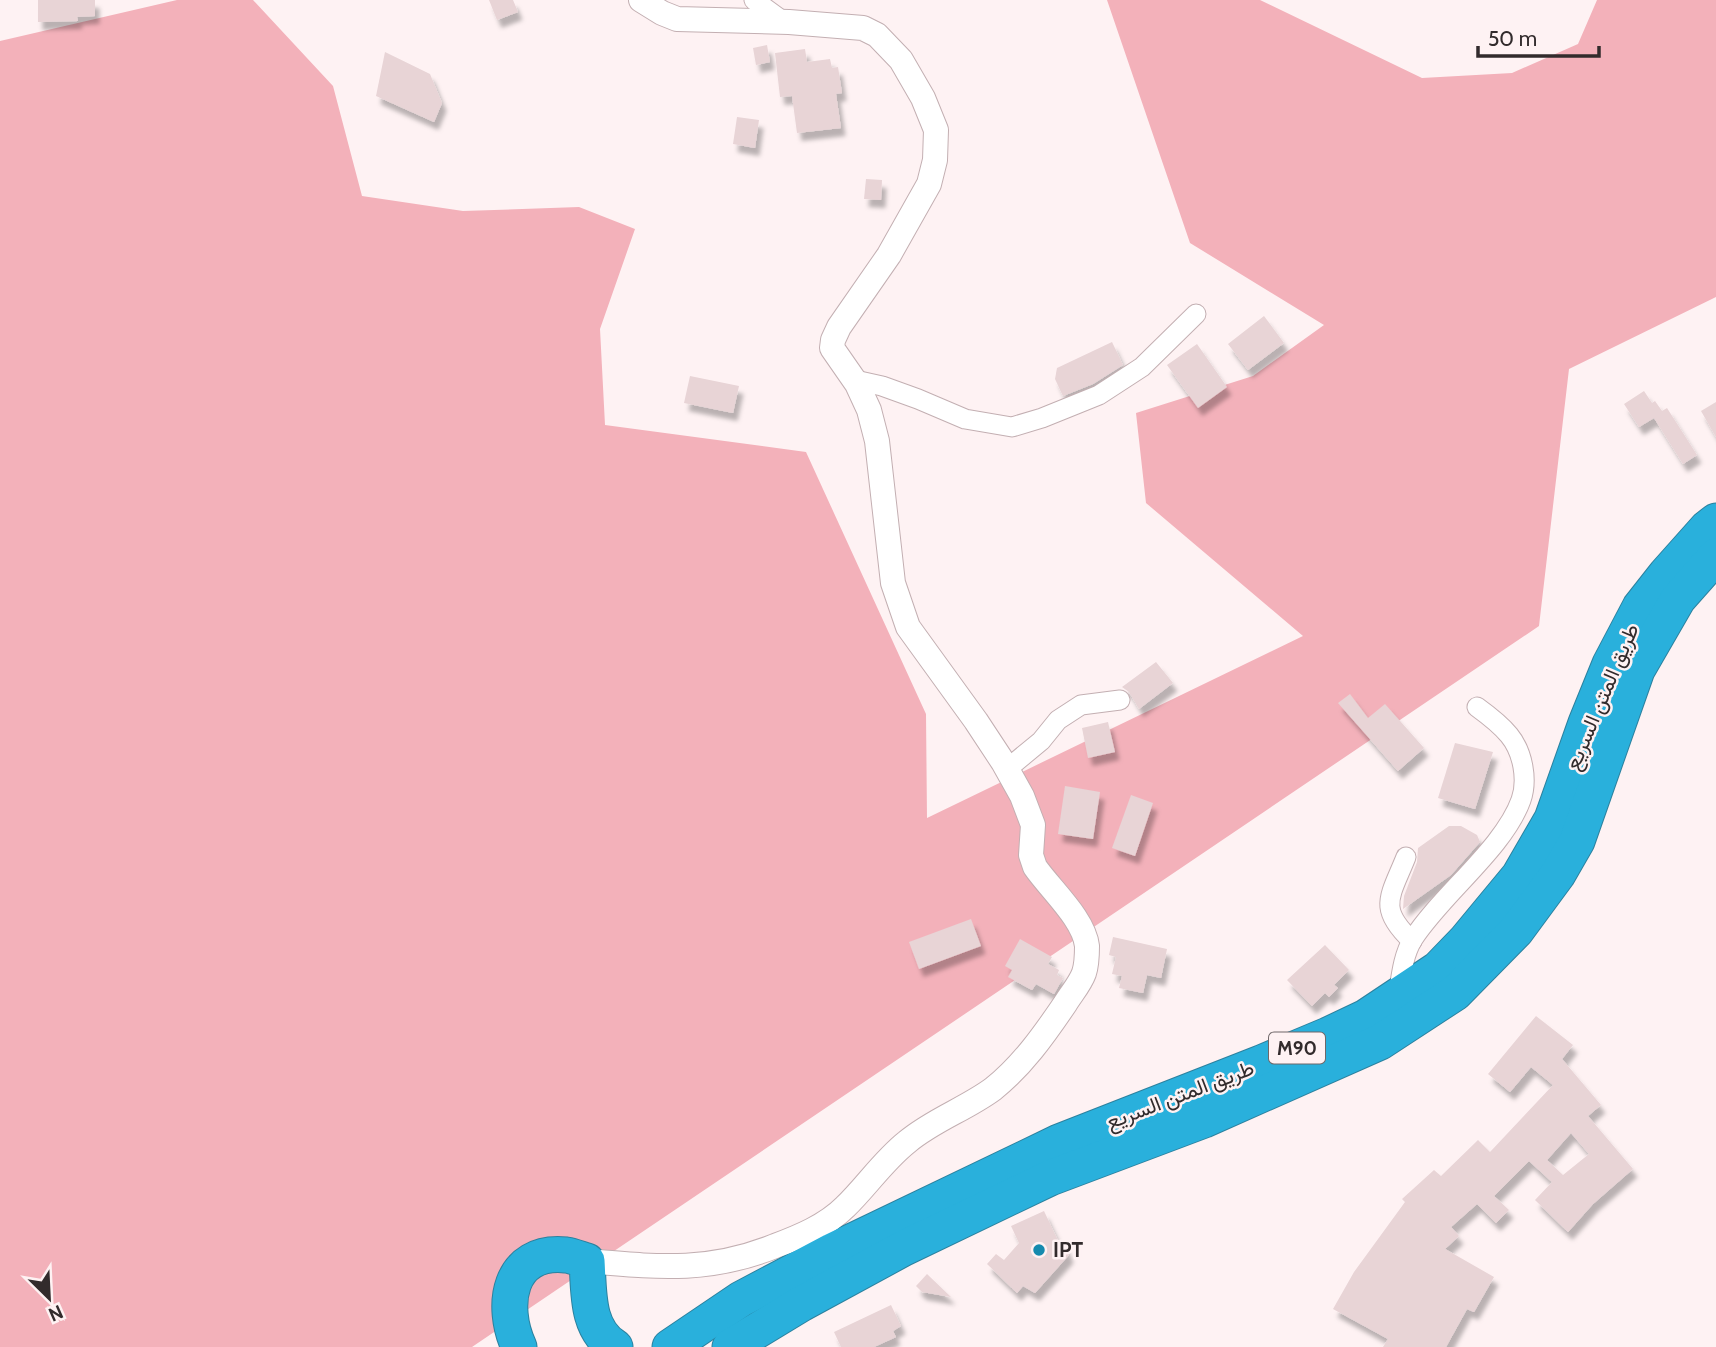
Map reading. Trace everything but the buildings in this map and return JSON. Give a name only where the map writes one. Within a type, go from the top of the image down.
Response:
[{"type":"highway","name":"طريق المتن السريع","points":[[670,1347],[741,1299],[778,1279],[1024,1158],[1261,1063],[1366,1017],[1438,969],[1519,876],[1552,820],[1591,711],[1640,607],[1674,564],[1716,521]]},
{"type":"highway","name":"طريق المتن السريع","points":[[730,1347],[801,1304],[904,1248],[1050,1178],[1205,1120],[1380,1042],[1455,993],[1517,931],[1558,874],[1577,841],[1637,670],[1678,599],[1716,556]]},
{"type":"highway","points":[[519,1347],[511,1329],[508,1308],[516,1279],[525,1266],[536,1259],[566,1255],[587,1261],[590,1309],[595,1326],[604,1340],[615,1347]]},
{"type":"street","points":[[587,1261],[665,1268],[703,1266],[737,1260],[811,1230],[846,1206],[907,1141],[991,1090],[1020,1065],[1077,986],[1087,962],[1087,944],[1083,929],[1035,867],[1031,855],[1031,814],[1007,769],[908,627],[893,583],[877,441],[869,410],[855,380],[832,348],[833,340],[889,255],[929,184],[936,160],[936,130],[923,98],[901,60],[877,35],[863,28],[784,22],[677,19],[641,0]]},
{"type":"street","points":[[754,0],[784,22]]},
{"type":"street","points":[[855,380],[883,386],[965,419],[1012,427],[1099,395],[1142,367],[1196,314]]},
{"type":"street","points":[[1007,769],[1041,741],[1058,720],[1081,705],[1120,700]]},
{"type":"street","points":[[1398,997],[1403,965],[1412,942],[1443,900],[1498,838],[1521,799],[1524,777],[1518,750],[1497,722],[1477,707]]},
{"type":"street","points":[[1406,857],[1389,905],[1396,927],[1412,942]]},
{"type":"shaded area","points":[[177,0],[253,0],[333,86],[362,196],[463,211],[579,207],[635,229],[600,329],[605,425],[806,452],[926,714],[927,818],[1303,636],[1146,503],[1136,413],[1253,376],[1324,325],[1190,243],[1107,0],[1260,0],[1422,78],[1512,73],[1578,44],[1597,0],[1716,0],[1716,297],[1569,369],[1539,626],[472,1347],[0,1347],[0,41]]},
{"type":"place","name":"IPT","points":[[1039,1250]]}]
